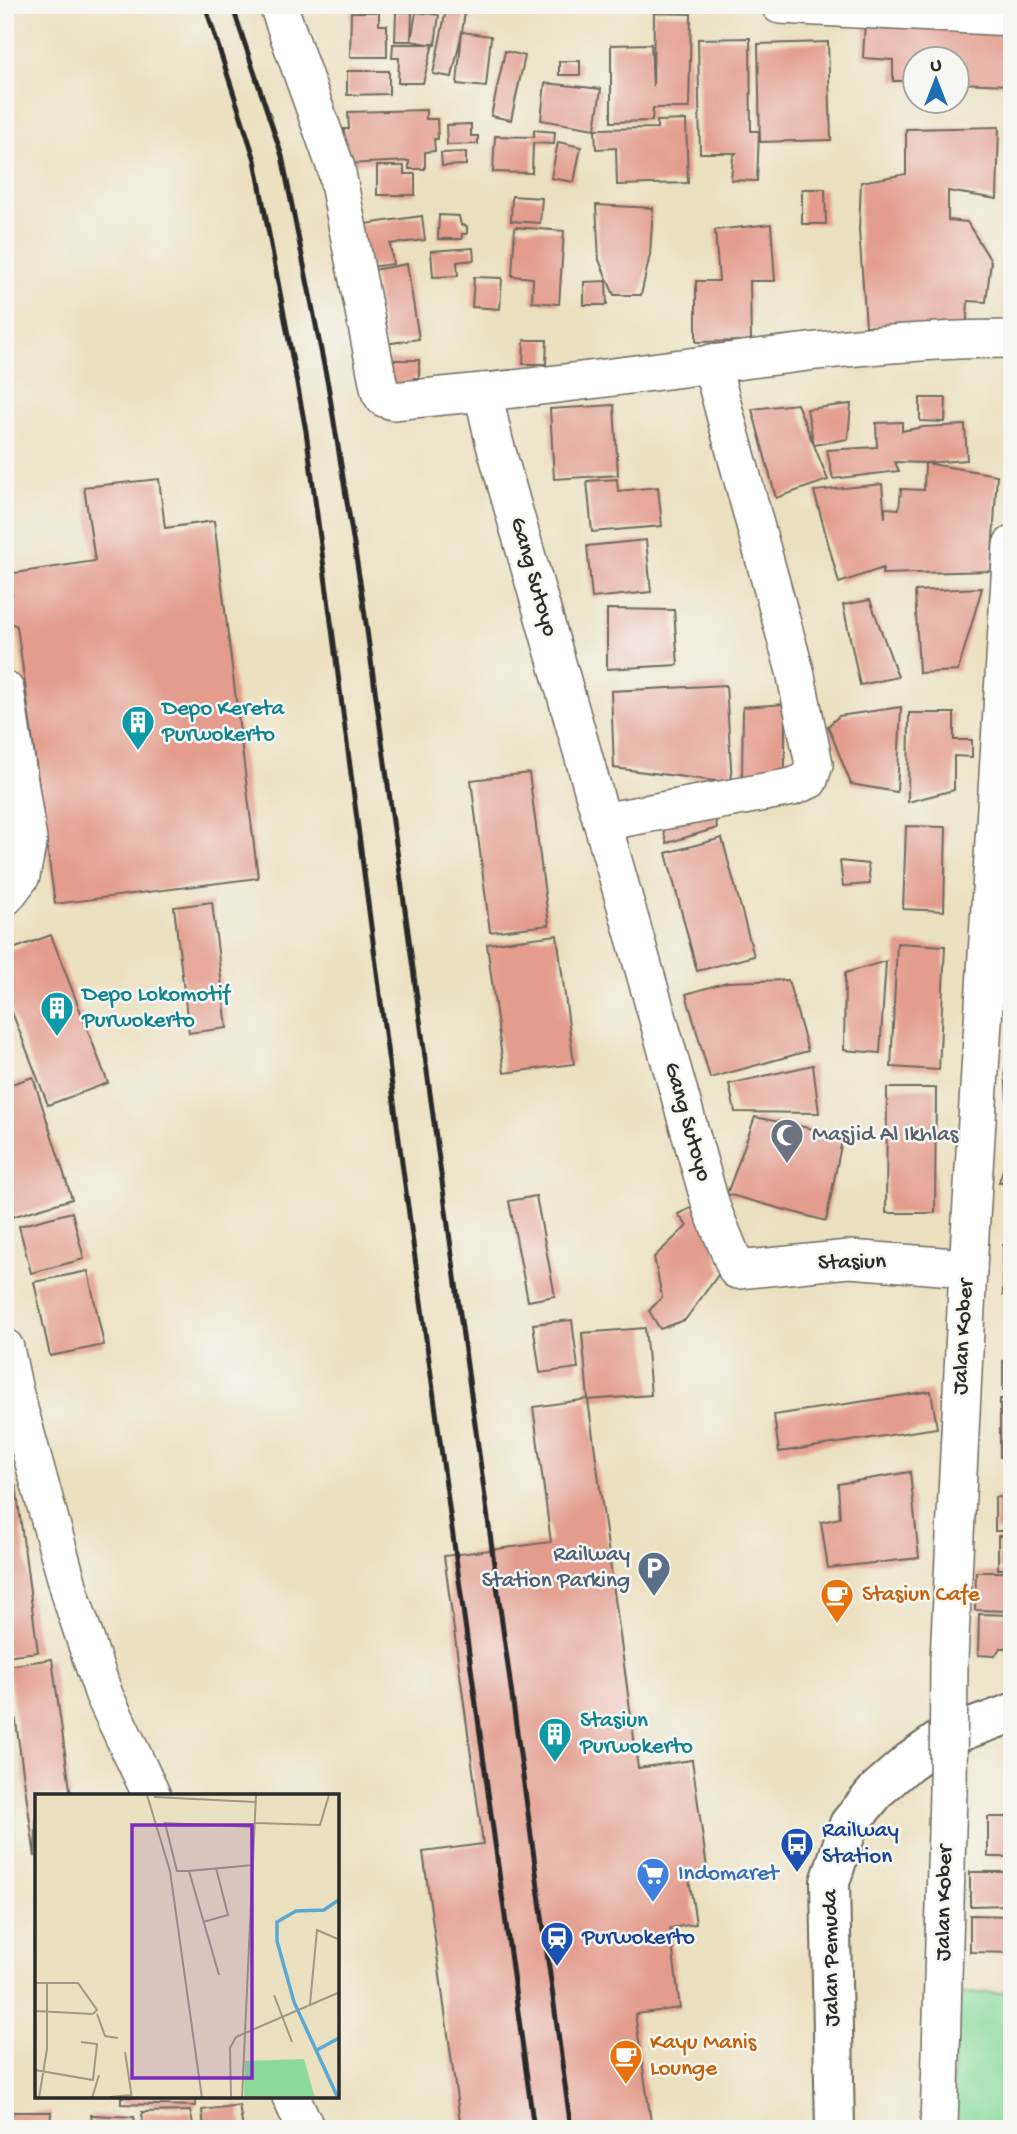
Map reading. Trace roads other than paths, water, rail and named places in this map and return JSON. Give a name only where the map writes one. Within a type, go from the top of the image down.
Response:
[{"type":"main road","name":"Jalan Pemuda","points":[[835,2129],[830,1882],[849,1824],[878,1790],[909,1762],[943,1738],[1012,1713]]},
{"type":"street","points":[[278,5],[336,167],[380,392],[384,398],[393,401],[483,392],[844,348],[1012,339]]},
{"type":"street","points":[[780,5],[1012,18]]},
{"type":"street","points":[[602,822],[792,787],[809,780],[814,764],[795,671],[711,363]]},
{"type":"street","name":"Gang Sutoyo","points":[[483,392],[498,454],[712,1209],[737,1270]]},
{"type":"street","name":"Jalan Kober","points":[[939,2129],[949,1660],[968,1268],[1012,545]]},
{"type":"street","points":[[5,690],[28,840],[21,876],[5,897]]},
{"type":"street","name":"Stasiun","points":[[737,1270],[849,1259],[968,1268]]},
{"type":"street","points":[[5,1348],[74,1603],[104,1695],[151,1794]]},
{"type":"street","points":[[292,2099],[306,2129]]},
{"type":"railway","points":[[205,5],[255,160],[306,431],[403,1170],[534,2129]]},
{"type":"railway","points":[[232,5],[282,156],[328,385],[362,594],[571,2129]]},
{"type":"place","name":"Depo Kereta Purwokerto","points":[[138,752]]},
{"type":"place","name":"Depo Lokomotif Purwokerto","points":[[57,1038]]},
{"type":"place","name":"Masjid Al Ikhlas","points":[[787,1165]]},
{"type":"place","name":"Railway Station Parking","points":[[654,1598]]},
{"type":"place","name":"Stasiun Cafe","points":[[837,1625]]},
{"type":"place","name":"Stasiun Purwokerto","points":[[555,1764]]},
{"type":"place","name":"Railway Station","points":[[797,1874]]},
{"type":"place","name":"Indomaret","points":[[653,1904]]},
{"type":"place","name":"Purwokerto","points":[[557,1968]]},
{"type":"place","name":"Kayu Manis Lounge","points":[[626,2086]]}]
